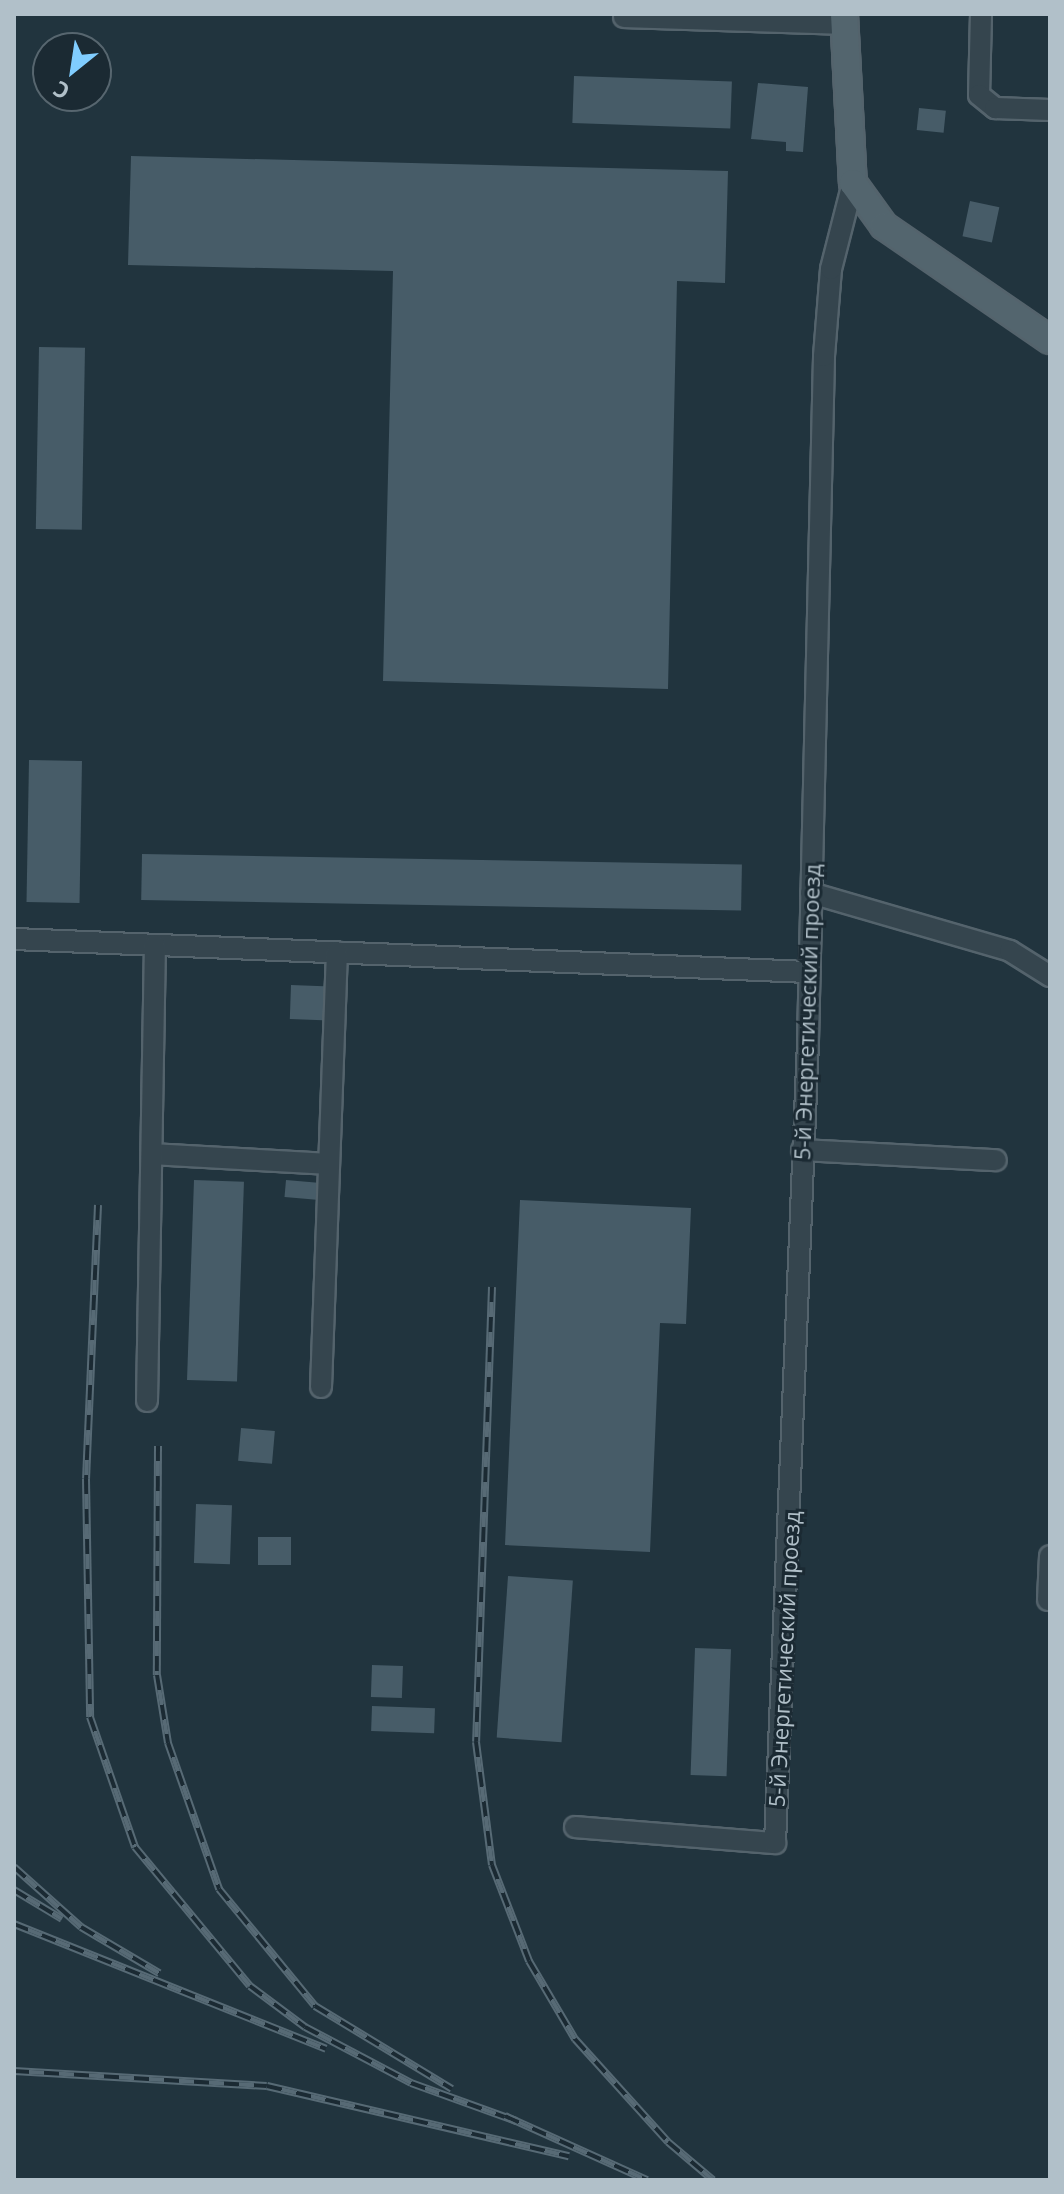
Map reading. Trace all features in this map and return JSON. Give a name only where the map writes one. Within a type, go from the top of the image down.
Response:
[{"type":"main road","points":[[844,19],[853,183],[895,235],[1050,340]]},
{"type":"street","points":[[981,14],[979,95],[995,108],[1050,110]]},
{"type":"street","points":[[624,17],[844,19]]},
{"type":"street","name":"5-й Энергетический проезд","points":[[575,1827],[775,1843],[809,972],[824,356],[831,269],[853,183]]},
{"type":"street","points":[[811,893],[1049,972]]},
{"type":"street","points":[[14,939],[809,972]]},
{"type":"street","points":[[147,1401],[155,945]]},
{"type":"street","points":[[321,1387],[337,952]]},
{"type":"street","points":[[802,1150],[996,1160]]},
{"type":"street","points":[[152,1154],[329,1164]]},
{"type":"street","points":[[1048,1600],[1050,1556]]},
{"type":"building","points":[[574,76],[732,82],[730,128],[572,123]]},
{"type":"building","points":[[758,83],[808,87],[803,152],[786,151],[786,142],[751,139]]},
{"type":"building","points":[[919,108],[946,111],[944,133],[917,130]]},
{"type":"building","points":[[131,156],[728,171],[725,283],[677,281],[668,689],[383,681],[393,271],[128,265]]},
{"type":"building","points":[[970,201],[999,207],[992,242],[963,236]]},
{"type":"building","points":[[39,347],[85,348],[82,530],[36,529]]},
{"type":"building","points":[[29,760],[82,761],[80,903],[27,902]]},
{"type":"building","points":[[142,854],[742,864],[741,910],[141,900]]},
{"type":"building","points":[[291,985],[324,986],[323,1020],[290,1019]]},
{"type":"building","points":[[194,1180],[244,1182],[237,1382],[187,1380]]},
{"type":"building","points":[[286,1180],[318,1183],[316,1200],[285,1197]]},
{"type":"building","points":[[520,1200],[691,1208],[686,1324],[660,1323],[650,1552],[505,1545]]},
{"type":"building","points":[[241,1428],[275,1431],[272,1464],[238,1461]]},
{"type":"building","points":[[196,1504],[232,1505],[230,1564],[194,1563]]},
{"type":"building","points":[[258,1537],[291,1537],[291,1565],[258,1565]]},
{"type":"building","points":[[508,1576],[573,1581],[562,1742],[497,1738]]},
{"type":"building","points":[[695,1648],[731,1649],[727,1776],[691,1775]]},
{"type":"building","points":[[372,1665],[403,1666],[402,1698],[371,1697]]},
{"type":"building","points":[[372,1706],[435,1708],[434,1733],[371,1731]]},
{"type":"railway","points":[[98,1205],[86,1479],[90,1717],[135,1847],[250,1986],[305,2027],[411,2083],[516,2121]]},
{"type":"railway","points":[[492,1287],[476,1742],[492,1865],[529,1961],[575,2039],[668,2142],[713,2180]]},
{"type":"railway","points":[[158,1446],[157,1675],[168,1743],[219,1889],[315,2006],[452,2089]]},
{"type":"railway","points":[[14,1867],[81,1927],[159,1973]]},
{"type":"railway","points":[[14,1890],[62,1919]]},
{"type":"railway","points":[[14,1924],[326,2049]]},
{"type":"railway","points":[[14,2071],[267,2086],[569,2156]]},
{"type":"railway","points":[[505,2116],[647,2180]]}]
